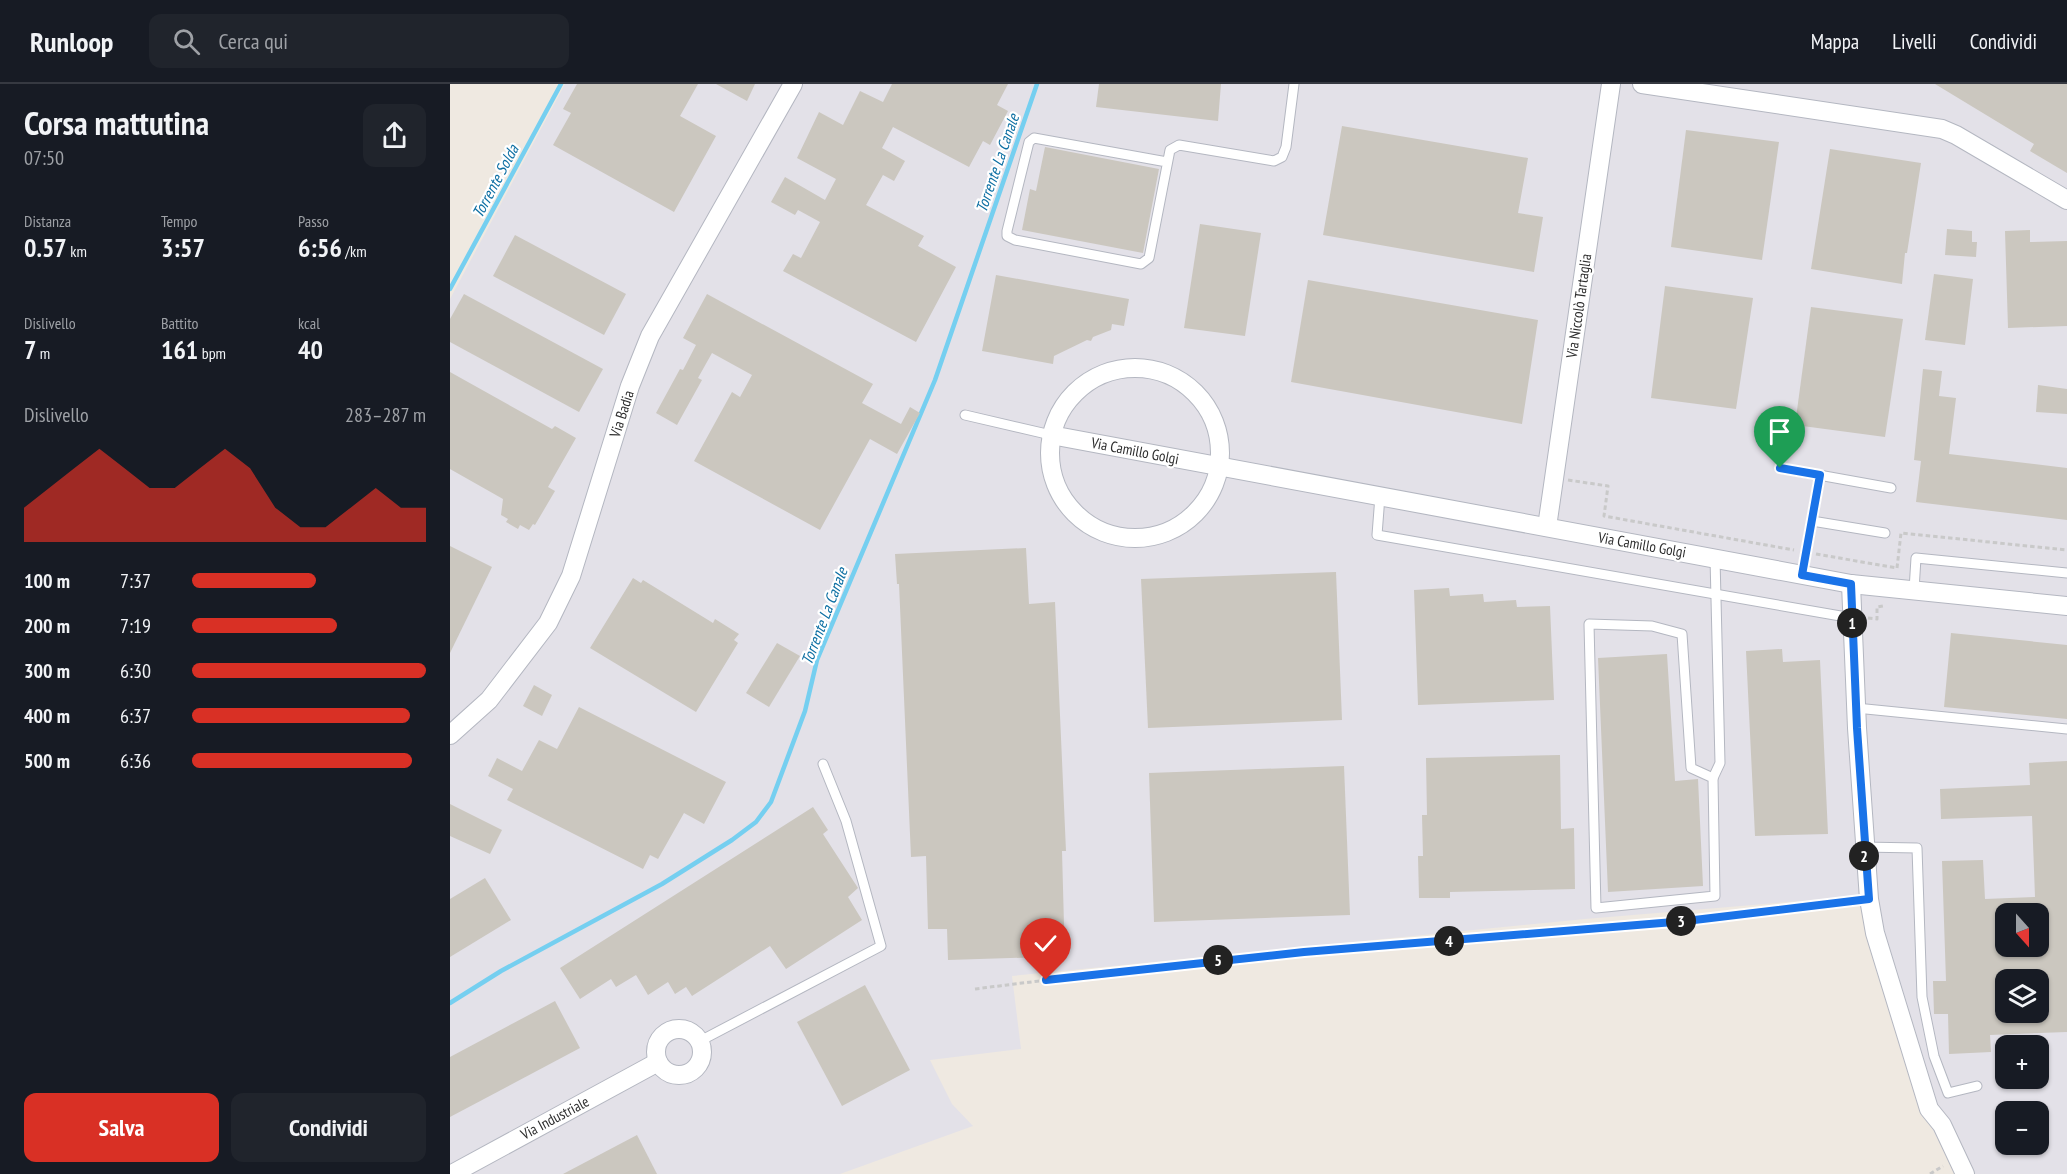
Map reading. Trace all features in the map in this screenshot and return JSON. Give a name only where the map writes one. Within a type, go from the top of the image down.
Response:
[{"type":"street","name":"Via Badia","points":[[450,735],[489,700],[548,623],[571,576],[630,386],[650,336],[793,84]]},
{"type":"street","name":"Via Niccolò Tartaglia","points":[[1547,527],[1611,84]]},
{"type":"street","points":[[1642,84],[1942,129],[2067,200]]},
{"type":"street","points":[[1137,367],[1166,373],[1191,388],[1209,411],[1219,438],[1219,468],[1210,493],[1193,514],[1171,530],[1145,537],[1118,536],[1093,527],[1079,516],[1057,488],[1050,462],[1051,435],[1062,407],[1082,386],[1108,372],[1137,367]]},
{"type":"street","name":"Via Camillo Golgi","points":[[1051,435],[1851,584],[2067,606]]},
{"type":"street","points":[[1851,584],[1863,847],[1869,899],[1878,944],[1929,1109],[1942,1125],[1965,1174]]},
{"type":"street","points":[[681,1028],[695,1035],[700,1041],[702,1048],[700,1062],[690,1073],[675,1075],[658,1062],[657,1046],[665,1033],[681,1028]]},
{"type":"street","name":"Via Industriale","points":[[452,1174],[658,1062]]},
{"type":"lane","points":[[1167,162],[1034,138],[1029,142],[1007,236],[1015,240],[1141,264],[1146,263],[1170,150],[1176,145],[1274,161],[1282,157],[1286,147],[1294,84]]},
{"type":"lane","points":[[965,415],[1051,435]]},
{"type":"lane","points":[[1780,468],[1891,488]]},
{"type":"lane","points":[[1802,575],[1820,475]]},
{"type":"lane","points":[[1380,496],[1377,535],[1852,618]]},
{"type":"lane","points":[[1812,521],[1885,533]]},
{"type":"lane","points":[[1713,778],[1691,768],[1682,634],[1652,626],[1589,624],[1596,908],[1715,896],[1713,778],[1720,763],[1715,558]]},
{"type":"lane","points":[[1906,590],[1916,558],[2067,573]]},
{"type":"lane","points":[[1856,708],[2067,729]]},
{"type":"lane","points":[[700,1041],[881,946],[846,821],[823,764]]},
{"type":"lane","points":[[1863,847],[1917,848],[1922,997],[1934,1056],[1948,1093],[1977,1086]]},
{"type":"path","points":[[1568,480],[1608,486],[1604,516],[1689,531]]},
{"type":"path","points":[[1906,590],[1897,568],[1901,533],[2067,550]]},
{"type":"path","points":[[975,989],[1141,968],[1304,952],[1686,921],[1869,899]]},
{"type":"shaded area","points":[[565,84],[2067,84],[2067,1174],[1956,1174],[1932,1128],[1922,1115],[1865,913],[1860,907],[1859,896],[1585,919],[1012,976],[1021,1049],[930,1060],[952,1104],[973,1126],[840,1174],[450,1174],[450,299]]},
{"type":"building","points":[[577,84],[698,84],[680,116],[716,136],[674,212],[553,145],[571,113],[563,109]]},
{"type":"building","points":[[716,84],[755,84],[747,101]]},
{"type":"building","points":[[892,84],[1008,84],[997,105],[1008,111],[990,145],[983,141],[969,167],[893,127],[882,148],[905,161],[894,181],[883,175],[866,205],[924,236],[918,246],[956,267],[916,342],[783,271],[793,254],[801,258],[820,222],[798,210],[795,215],[771,202],[785,177],[825,200],[836,179],[797,158],[819,112],[843,125],[860,91],[883,102]]},
{"type":"building","points":[[1099,84],[1221,84],[1218,121],[1096,107]]},
{"type":"building","points":[[1935,84],[2067,84],[2067,173],[2030,151],[2034,144]]},
{"type":"building","points":[[1342,126],[1528,158],[1518,213],[1543,217],[1534,272],[1323,235]]},
{"type":"building","points":[[1686,130],[1779,142],[1762,260],[1671,247]]},
{"type":"building","points":[[1045,147],[1159,169],[1143,253],[1022,230],[1030,189],[1036,191]]},
{"type":"building","points":[[1830,149],[1921,163],[1907,253],[1905,253],[1902,284],[1811,269]]},
{"type":"building","points":[[1200,224],[1261,233],[1245,336],[1184,328]]},
{"type":"building","points":[[1947,229],[1972,231],[1972,242],[1977,242],[1976,257],[1945,255]]},
{"type":"building","points":[[2030,230],[2030,242],[2067,241],[2067,326],[2008,328],[2005,231]]},
{"type":"building","points":[[515,235],[626,294],[604,335],[493,276]]},
{"type":"building","points":[[1934,274],[1973,279],[1965,345],[1925,340]]},
{"type":"building","points":[[996,275],[1129,299],[1124,326],[1112,324],[1111,330],[1054,356],[1053,364],[982,351]]},
{"type":"building","points":[[1308,280],[1538,320],[1522,424],[1291,382]]},
{"type":"building","points":[[1665,286],[1753,298],[1736,409],[1651,398]]},
{"type":"building","points":[[464,294],[603,369],[579,412],[450,342],[450,319]]},
{"type":"building","points":[[707,294],[873,384],[862,403],[901,424],[910,407],[920,413],[897,454],[870,439],[820,530],[694,461],[732,392],[740,397],[752,375],[712,353],[698,378],[702,380],[677,425],[656,413],[696,345],[683,338]]},
{"type":"building","points":[[1811,307],[1903,319],[1885,437],[1795,425]]},
{"type":"building","points":[[1923,369],[1942,371],[1939,396],[1956,398],[1949,454],[2067,468],[2067,520],[1916,502],[1921,461],[1914,460]]},
{"type":"building","points":[[450,372],[552,429],[555,426],[576,438],[548,487],[555,491],[535,525],[533,524],[529,530],[520,525],[518,529],[506,522],[508,519],[501,515],[503,499],[450,469]]},
{"type":"building","points":[[2038,385],[2067,389],[2067,414],[2036,412]]},
{"type":"building","points":[[450,546],[492,567],[450,653]]},
{"type":"building","points":[[1026,548],[1029,604],[1055,602],[1066,851],[1062,851],[1064,925],[1045,925],[1045,957],[948,960],[947,929],[928,929],[926,856],[911,857],[899,584],[897,584],[895,554]]},
{"type":"building","points":[[1336,572],[1342,720],[1148,728],[1141,579]]},
{"type":"building","points":[[633,578],[641,583],[643,580],[713,623],[715,619],[739,634],[734,640],[738,643],[696,712],[590,648]]},
{"type":"building","points":[[1449,588],[1450,596],[1483,594],[1484,602],[1516,600],[1517,607],[1550,606],[1554,700],[1418,705],[1414,590]]},
{"type":"building","points":[[1951,633],[2067,645],[2067,719],[1944,707]]},
{"type":"building","points":[[777,643],[800,656],[769,707],[746,693]]},
{"type":"building","points":[[1782,649],[1783,662],[1820,660],[1828,834],[1755,836],[1746,651]]},
{"type":"building","points":[[1667,654],[1675,781],[1698,779],[1703,886],[1608,892],[1598,658]]},
{"type":"building","points":[[534,685],[552,695],[542,716],[523,706]]},
{"type":"building","points":[[579,707],[726,782],[704,824],[684,813],[658,859],[650,855],[643,869],[507,800],[513,789],[488,776],[497,758],[522,771],[539,740],[557,749]]},
{"type":"building","points":[[1560,755],[1561,829],[1574,828],[1575,889],[1450,892],[1450,898],[1419,898],[1418,856],[1423,856],[1422,815],[1427,815],[1426,758]]},
{"type":"building","points":[[2067,761],[2067,1032],[1990,1035],[1991,1052],[1949,1054],[1948,1014],[1934,1014],[1933,981],[1946,981],[1942,861],[1983,860],[1985,899],[2035,897],[2032,816],[1941,819],[1940,789],[2030,785],[2029,763]]},
{"type":"building","points":[[1344,766],[1350,915],[1154,922],[1149,773]]},
{"type":"building","points":[[450,804],[502,830],[490,854],[450,836]]},
{"type":"building","points":[[813,807],[828,830],[823,834],[858,888],[848,897],[862,920],[786,969],[770,946],[692,996],[686,987],[675,994],[668,982],[648,995],[636,975],[616,987],[611,979],[580,999],[560,968]]},
{"type":"building","points":[[485,878],[511,920],[450,957],[450,899]]},
{"type":"building","points":[[865,985],[910,1070],[842,1106],[797,1022]]},
{"type":"building","points":[[555,1001],[580,1048],[450,1117],[450,1057]]},
{"type":"building","points":[[637,1135],[657,1174],[563,1174]]},
{"type":"waterway","name":"Torrente Solda","points":[[450,289],[561,84]]},
{"type":"waterway","name":"Torrente La Canale","points":[[450,1003],[501,971],[662,884],[732,840],[756,822],[771,802],[805,711],[817,660],[935,380],[1037,84]]},
{"type":"route","points":[[1046,980],[1118,970],[1304,952],[1686,921],[1869,899],[1864,856],[1851,584],[1802,575],[1820,475],[1780,468]]}]
